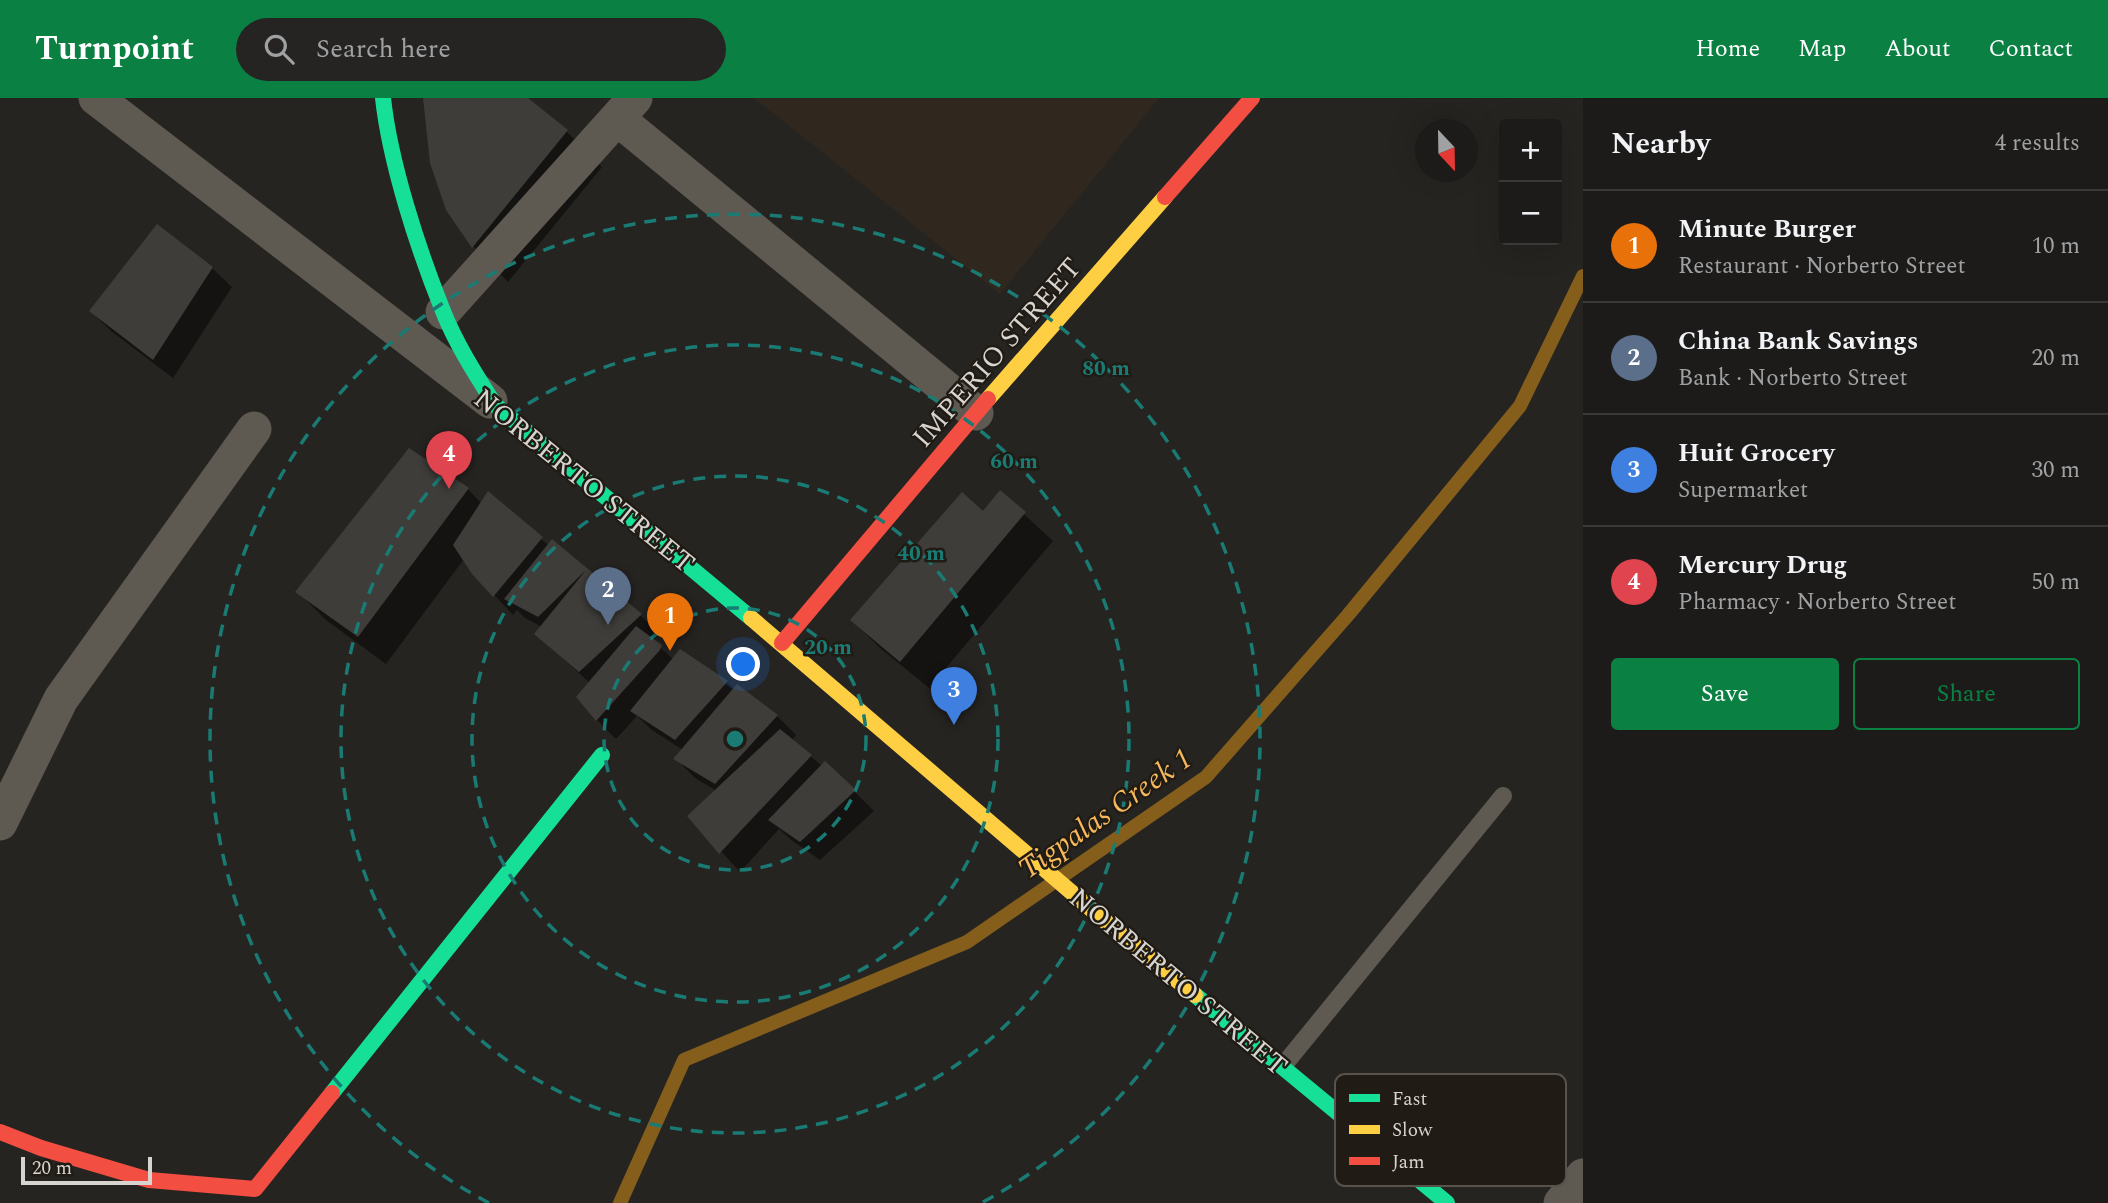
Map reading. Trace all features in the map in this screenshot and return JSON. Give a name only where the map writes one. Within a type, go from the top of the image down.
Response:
[{"type":"main road","points":[[383,98],[386,128],[412,222],[443,312],[495,405]]},
{"type":"main road","name":"IMPERIO STREET","points":[[782,643],[976,413],[1252,98]]},
{"type":"main road","name":"NORBERTO STREET","points":[[495,405],[782,643],[1105,921],[1335,1109]]},
{"type":"main road","points":[[0,1132],[41,1148],[149,1180],[255,1189],[602,755]]},
{"type":"main road","name":"NORBERTO STREET","points":[[1427,1186],[1447,1203]]},
{"type":"street","name":"NORBERTO STREET","points":[[96,98],[495,405]]},
{"type":"street","points":[[443,312],[626,108],[976,413]]},
{"type":"street","points":[[0,823],[61,699],[254,429]]},
{"type":"street","points":[[1561,1203],[1583,1176]]},
{"type":"lane","points":[[1283,1066],[1503,796]]},
{"type":"shaded area","points":[[754,98],[1159,98],[1000,294]]},
{"type":"building","points":[[423,98],[528,98],[568,130],[472,248],[446,210],[430,163]]},
{"type":"building","points":[[157,224],[213,267],[153,360],[89,311]]},
{"type":"building","points":[[409,448],[469,488],[358,637],[295,592]]},
{"type":"building","points":[[1000,490],[1026,512],[900,662],[850,620],[962,492],[983,511]]},
{"type":"building","points":[[488,491],[543,537],[493,597],[472,574],[453,545]]},
{"type":"building","points":[[552,539],[642,614],[579,672],[534,634],[586,570],[538,617],[504,599]]},
{"type":"building","points":[[636,626],[662,645],[660,650],[596,721],[576,697]]},
{"type":"building","points":[[680,649],[728,681],[675,740],[630,711]]},
{"type":"building","points":[[737,684],[778,715],[715,784],[673,759]]},
{"type":"building","points":[[780,729],[812,755],[719,854],[687,816]]},
{"type":"building","points":[[825,761],[856,790],[800,842],[768,820]]},
{"type":"waterway","name":"Tigpalas Creek 1","points":[[620,1203],[684,1060],[967,942],[1206,777],[1348,615],[1520,406],[1583,276]]},
{"type":"traffic: fast","points":[[383,98],[398,178],[434,287],[454,335],[495,405],[751,618]]},
{"type":"traffic: fast","points":[[332,1093],[602,755]]},
{"type":"traffic: fast","points":[[1195,995],[1335,1111]]},
{"type":"traffic: fast","points":[[1426,1186],[1447,1203]]},
{"type":"traffic: slow","points":[[988,399],[1165,197]]},
{"type":"traffic: slow","points":[[751,618],[1195,995]]},
{"type":"traffic: jam","points":[[1165,197],[1252,98]]},
{"type":"traffic: jam","points":[[782,643],[988,399]]},
{"type":"traffic: jam","points":[[0,1132],[41,1148],[149,1180],[255,1189],[332,1093]]},
{"type":"place","name":"Mercury Drug","points":[[449,489]]},
{"type":"place","name":"China Bank Savings","points":[[608,625]]},
{"type":"place","name":"Minute Burger","points":[[670,651]]},
{"type":"place","name":"Huit Grocery","points":[[954,725]]}]
